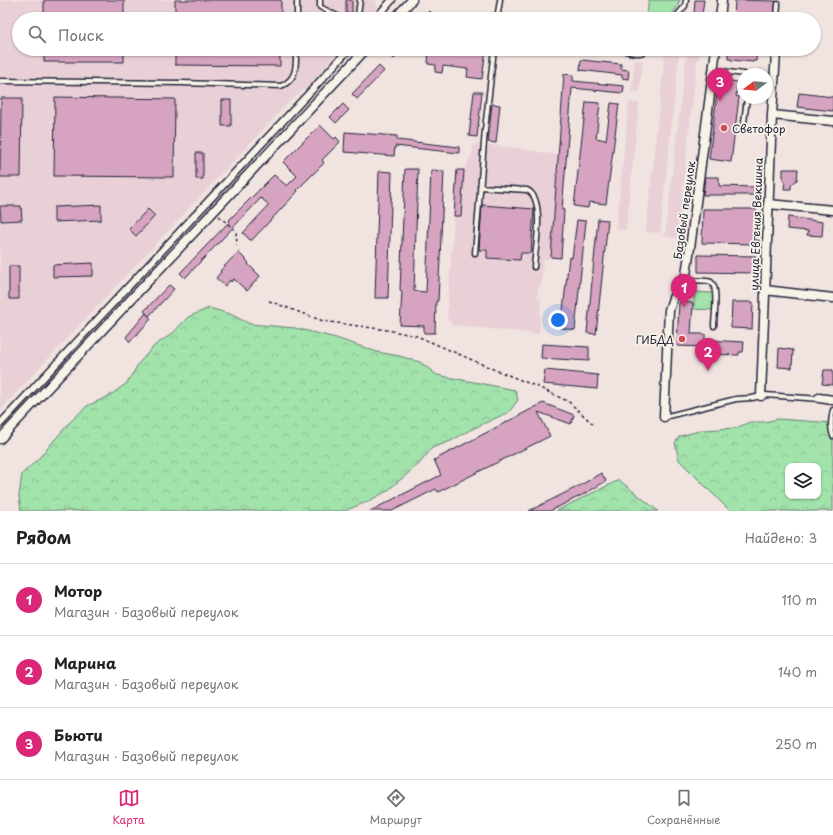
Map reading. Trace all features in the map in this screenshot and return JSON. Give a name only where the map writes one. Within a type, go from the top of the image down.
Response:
[{"type":"street","points":[[381,12],[392,0]]},
{"type":"street","points":[[401,12],[412,0]]},
{"type":"street","points":[[721,12],[722,0]]},
{"type":"street","points":[[0,424],[343,56]]},
{"type":"street","points":[[0,439],[359,56]]},
{"type":"street","name":"Базовый переулок","points":[[664,417],[669,310],[673,298],[685,281],[715,56]]},
{"type":"street","name":"улица Евгения Векшина","points":[[760,396],[776,56]]},
{"type":"street","points":[[772,115],[833,121]]},
{"type":"street","points":[[768,204],[833,210]]},
{"type":"street","points":[[765,290],[833,298]]},
{"type":"street","points":[[819,398],[833,400]]},
{"type":"lane","points":[[297,0],[297,12]]},
{"type":"lane","points":[[320,0],[320,7],[328,12]]},
{"type":"lane","points":[[358,12],[360,0]]},
{"type":"lane","points":[[498,12],[500,0]]},
{"type":"lane","points":[[680,12],[685,6],[686,0]]},
{"type":"lane","points":[[777,12],[778,4]]},
{"type":"lane","points":[[0,81],[182,83],[281,86],[289,82],[294,74],[296,68],[296,56]]},
{"type":"lane","points":[[475,253],[485,130],[493,56]]},
{"type":"lane","points":[[713,70],[737,73]]},
{"type":"lane","points":[[743,131],[746,104]]},
{"type":"lane","points":[[480,187],[528,190],[534,194],[539,210],[534,267]]},
{"type":"lane","points":[[685,281],[709,281],[713,284],[715,291],[714,326]]},
{"type":"lane","points":[[664,417],[736,399],[765,395],[819,398],[833,404]]},
{"type":"lane","points":[[833,410],[833,436]]},
{"type":"path","points":[[214,211],[236,231],[237,245]]},
{"type":"path","points":[[269,301],[323,321],[417,336],[570,402],[594,425]]},
{"type":"shaded area","points":[[0,0],[376,0],[376,10],[374,12],[12,12],[12,56],[336,56],[310,85],[289,102],[0,410]]},
{"type":"shaded area","points":[[665,56],[679,56],[660,233],[646,232]]},
{"type":"shaded area","points":[[686,56],[700,56],[697,61],[677,238],[665,236]]},
{"type":"shaded area","points":[[635,60],[643,60],[639,92],[632,92]]},
{"type":"shaded area","points":[[629,102],[639,103],[626,230],[616,229]]},
{"type":"shaded area","points":[[474,144],[510,147],[558,155],[551,257],[543,260],[541,286],[538,287],[537,298],[541,299],[539,334],[452,325],[447,317],[457,170],[464,170],[472,154]]},
{"type":"green space","points":[[649,0],[680,0],[674,12],[647,12]]},
{"type":"green space","points":[[694,292],[713,294],[713,310],[693,309]]},
{"type":"green space","points":[[209,308],[230,314],[250,324],[295,328],[336,338],[377,352],[420,362],[437,375],[515,390],[518,400],[509,412],[470,430],[451,441],[432,448],[419,464],[387,491],[347,511],[21,511],[19,496],[22,474],[39,458],[70,422],[87,406],[109,396],[127,383],[139,363],[154,346],[173,333],[188,317]]},
{"type":"green space","points":[[778,419],[833,423],[833,511],[730,511],[679,460],[675,443],[680,436],[703,430],[736,428],[750,422],[764,422]]},
{"type":"green space","points":[[619,480],[658,511],[556,511]]},
{"type":"building","points":[[44,0],[124,0],[124,12],[44,12]]},
{"type":"building","points":[[175,0],[281,0],[281,12],[175,12]]},
{"type":"building","points":[[346,0],[352,0],[352,12],[346,12]]},
{"type":"building","points":[[695,0],[704,0],[702,12],[694,12]]},
{"type":"building","points":[[735,0],[776,1],[775,12],[734,12]]},
{"type":"building","points":[[44,56],[124,56],[124,62],[44,62]]},
{"type":"building","points":[[175,56],[280,56],[280,66],[175,65]]},
{"type":"building","points":[[429,56],[485,56],[482,79],[467,77],[468,69],[443,66],[442,73],[435,72],[436,65],[428,64]]},
{"type":"building","points":[[728,56],[756,56],[756,61],[753,62],[728,59]]},
{"type":"building","points":[[581,60],[621,64],[621,69],[629,70],[628,79],[622,78],[622,75],[580,70]]},
{"type":"building","points":[[379,66],[384,71],[357,99],[352,94]]},
{"type":"building","points":[[564,74],[573,75],[573,81],[624,86],[623,93],[572,88],[562,210],[564,210],[561,258],[551,257]]},
{"type":"building","name":"Светофор","points":[[722,80],[737,82],[736,96],[738,104],[731,162],[709,159],[717,94],[720,94]]},
{"type":"building","points":[[474,92],[482,92],[477,137],[469,136]]},
{"type":"building","points":[[799,93],[833,97],[833,111],[797,107]]},
{"type":"building","points":[[55,97],[175,99],[174,177],[54,176]]},
{"type":"building","points":[[1,98],[22,98],[21,177],[0,177]]},
{"type":"building","points":[[222,100],[231,100],[231,126],[222,126]]},
{"type":"building","points":[[586,102],[600,103],[596,138],[606,140],[611,103],[619,104],[606,204],[589,202],[588,208],[574,206]]},
{"type":"building","points":[[343,104],[349,110],[336,123],[330,117]]},
{"type":"building","points":[[492,104],[500,105],[496,143],[488,142]]},
{"type":"building","points":[[320,125],[334,139],[336,137],[340,142],[322,160],[324,163],[297,190],[298,191],[251,241],[243,233],[269,205],[261,198],[185,278],[180,273],[230,221],[229,220],[274,175],[287,186],[297,176],[283,162]]},
{"type":"building","points":[[345,132],[397,136],[397,140],[459,147],[459,153],[395,146],[394,156],[344,152]]},
{"type":"building","points":[[196,153],[203,153],[203,179],[196,179]]},
{"type":"building","points":[[405,169],[418,169],[414,291],[426,292],[431,170],[444,171],[438,301],[436,301],[435,333],[424,333],[424,326],[400,325]]},
{"type":"building","points":[[783,169],[798,169],[797,180],[791,185],[791,189],[784,189],[785,181],[783,181]]},
{"type":"building","points":[[457,170],[464,170],[461,216],[454,216]]},
{"type":"building","points":[[379,171],[392,172],[388,298],[375,298]]},
{"type":"building","points":[[705,177],[719,177],[719,186],[756,187],[756,195],[703,195]]},
{"type":"building","points":[[101,205],[101,220],[54,222],[54,207]]},
{"type":"building","points":[[482,205],[534,209],[531,253],[521,253],[520,260],[487,258],[487,250],[479,250]]},
{"type":"building","points":[[0,206],[21,206],[22,220],[1,221]]},
{"type":"building","points":[[148,209],[155,216],[136,236],[129,229]]},
{"type":"building","points":[[703,209],[756,209],[756,244],[702,243]]},
{"type":"building","points":[[788,217],[823,222],[822,236],[807,235],[808,231],[787,229]]},
{"type":"building","points":[[598,219],[608,220],[596,334],[587,333]]},
{"type":"building","points":[[577,220],[586,221],[575,330],[561,328],[569,257],[572,258]]},
{"type":"building","points":[[238,252],[260,276],[247,291],[234,279],[231,282],[230,280],[225,286],[216,278],[221,272],[220,271]]},
{"type":"building","points":[[698,255],[756,256],[755,273],[698,272]]},
{"type":"building","points":[[93,263],[93,276],[53,277],[53,265]]},
{"type":"building","points":[[9,266],[19,266],[19,299],[9,299]]},
{"type":"building","points":[[169,285],[174,289],[149,316],[144,311]]},
{"type":"building","points":[[679,302],[693,303],[691,334],[705,334],[705,340],[744,342],[743,352],[739,352],[739,355],[704,354],[705,347],[677,346]]},
{"type":"building","points":[[732,302],[753,302],[752,329],[731,328]]},
{"type":"building","points":[[146,313],[151,319],[130,342],[126,337]]},
{"type":"building","points":[[542,344],[589,347],[589,361],[541,358]]},
{"type":"building","points":[[779,348],[793,350],[792,368],[778,367]]},
{"type":"building","points":[[545,370],[598,375],[597,389],[543,384]]},
{"type":"building","points":[[824,370],[833,370],[833,385],[822,384]]},
{"type":"building","points":[[543,403],[574,415],[571,424],[538,412],[550,436],[438,492],[436,489],[392,511],[370,511],[441,475],[434,460]]},
{"type":"building","points":[[601,473],[606,481],[588,492],[550,511],[529,511],[581,485]]},
{"type":"place","name":"Бьюти","points":[[720,101]]},
{"type":"place","name":"Светофор","points":[[724,128]]},
{"type":"place","name":"Мотор","points":[[684,307]]},
{"type":"place","name":"ГИБДД","points":[[682,339]]},
{"type":"place","name":"Марина","points":[[708,371]]}]
